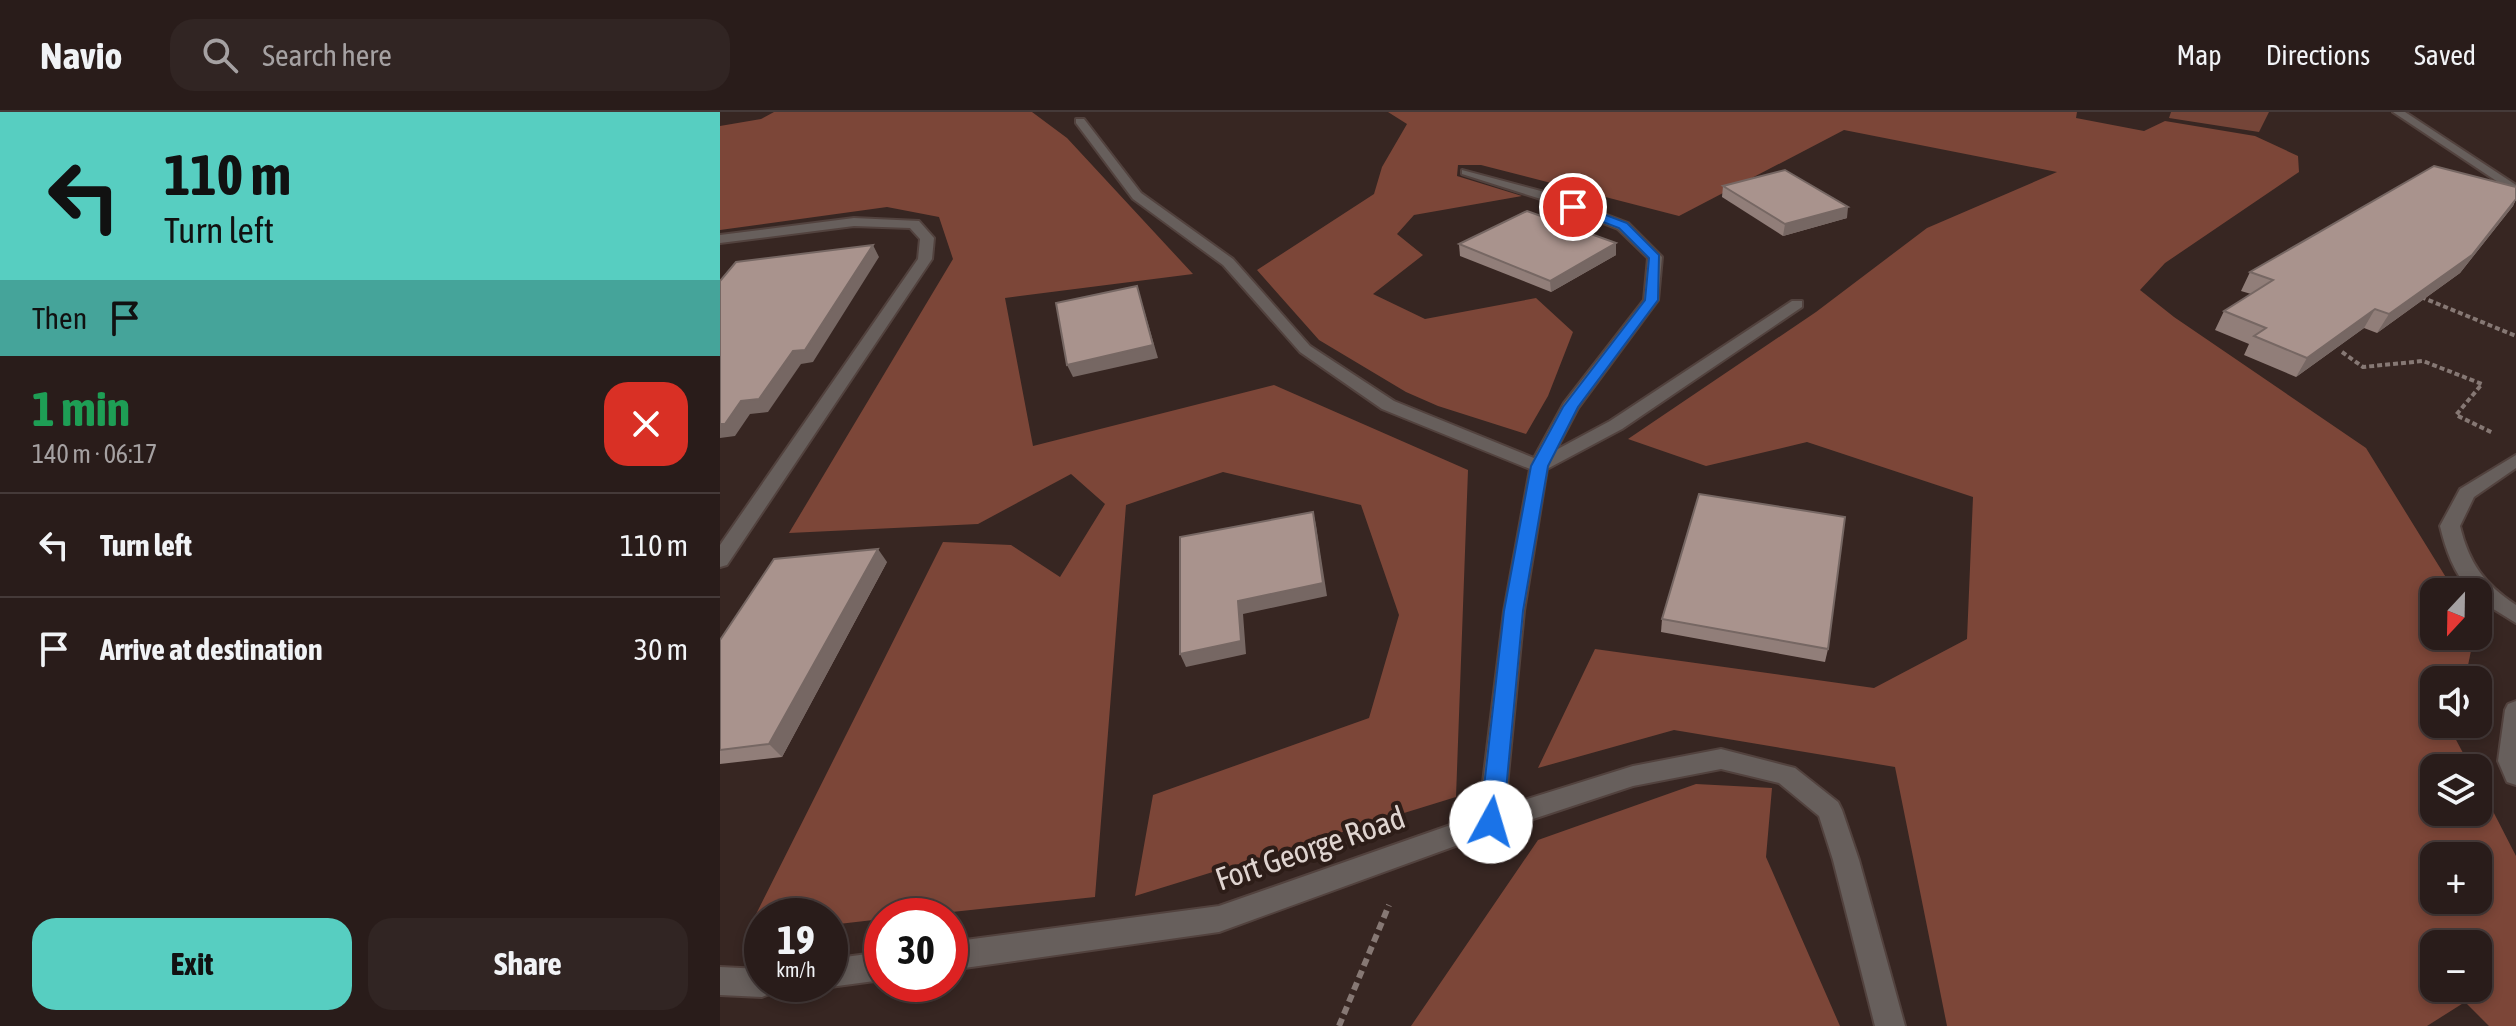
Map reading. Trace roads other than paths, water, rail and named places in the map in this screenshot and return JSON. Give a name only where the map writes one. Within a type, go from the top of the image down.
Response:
[{"type":"street","points":[[2396,112],[2516,190]]},
{"type":"street","points":[[1080,121],[1137,196],[1228,262],[1305,349],[1388,405],[1539,466]]},
{"type":"street","points":[[1466,172],[1548,197],[1623,226],[1655,257],[1651,300],[1570,407],[1539,466],[1514,611],[1491,822]]},
{"type":"street","points":[[720,239],[854,222],[914,224],[927,238],[925,259],[720,560]]},
{"type":"street","points":[[1539,466],[1616,425],[1797,304]]},
{"type":"street","points":[[2516,460],[2467,493],[2450,526],[2457,560],[2482,593],[2516,615]]},
{"type":"street","points":[[2516,710],[2510,761],[2516,775]]},
{"type":"street","name":"Fort George Road","points":[[968,954],[1219,919],[1491,822],[1633,776],[1721,759],[1786,775],[1829,810],[1846,860],[1890,1026]]},
{"type":"street","points":[[720,981],[744,982]]}]
